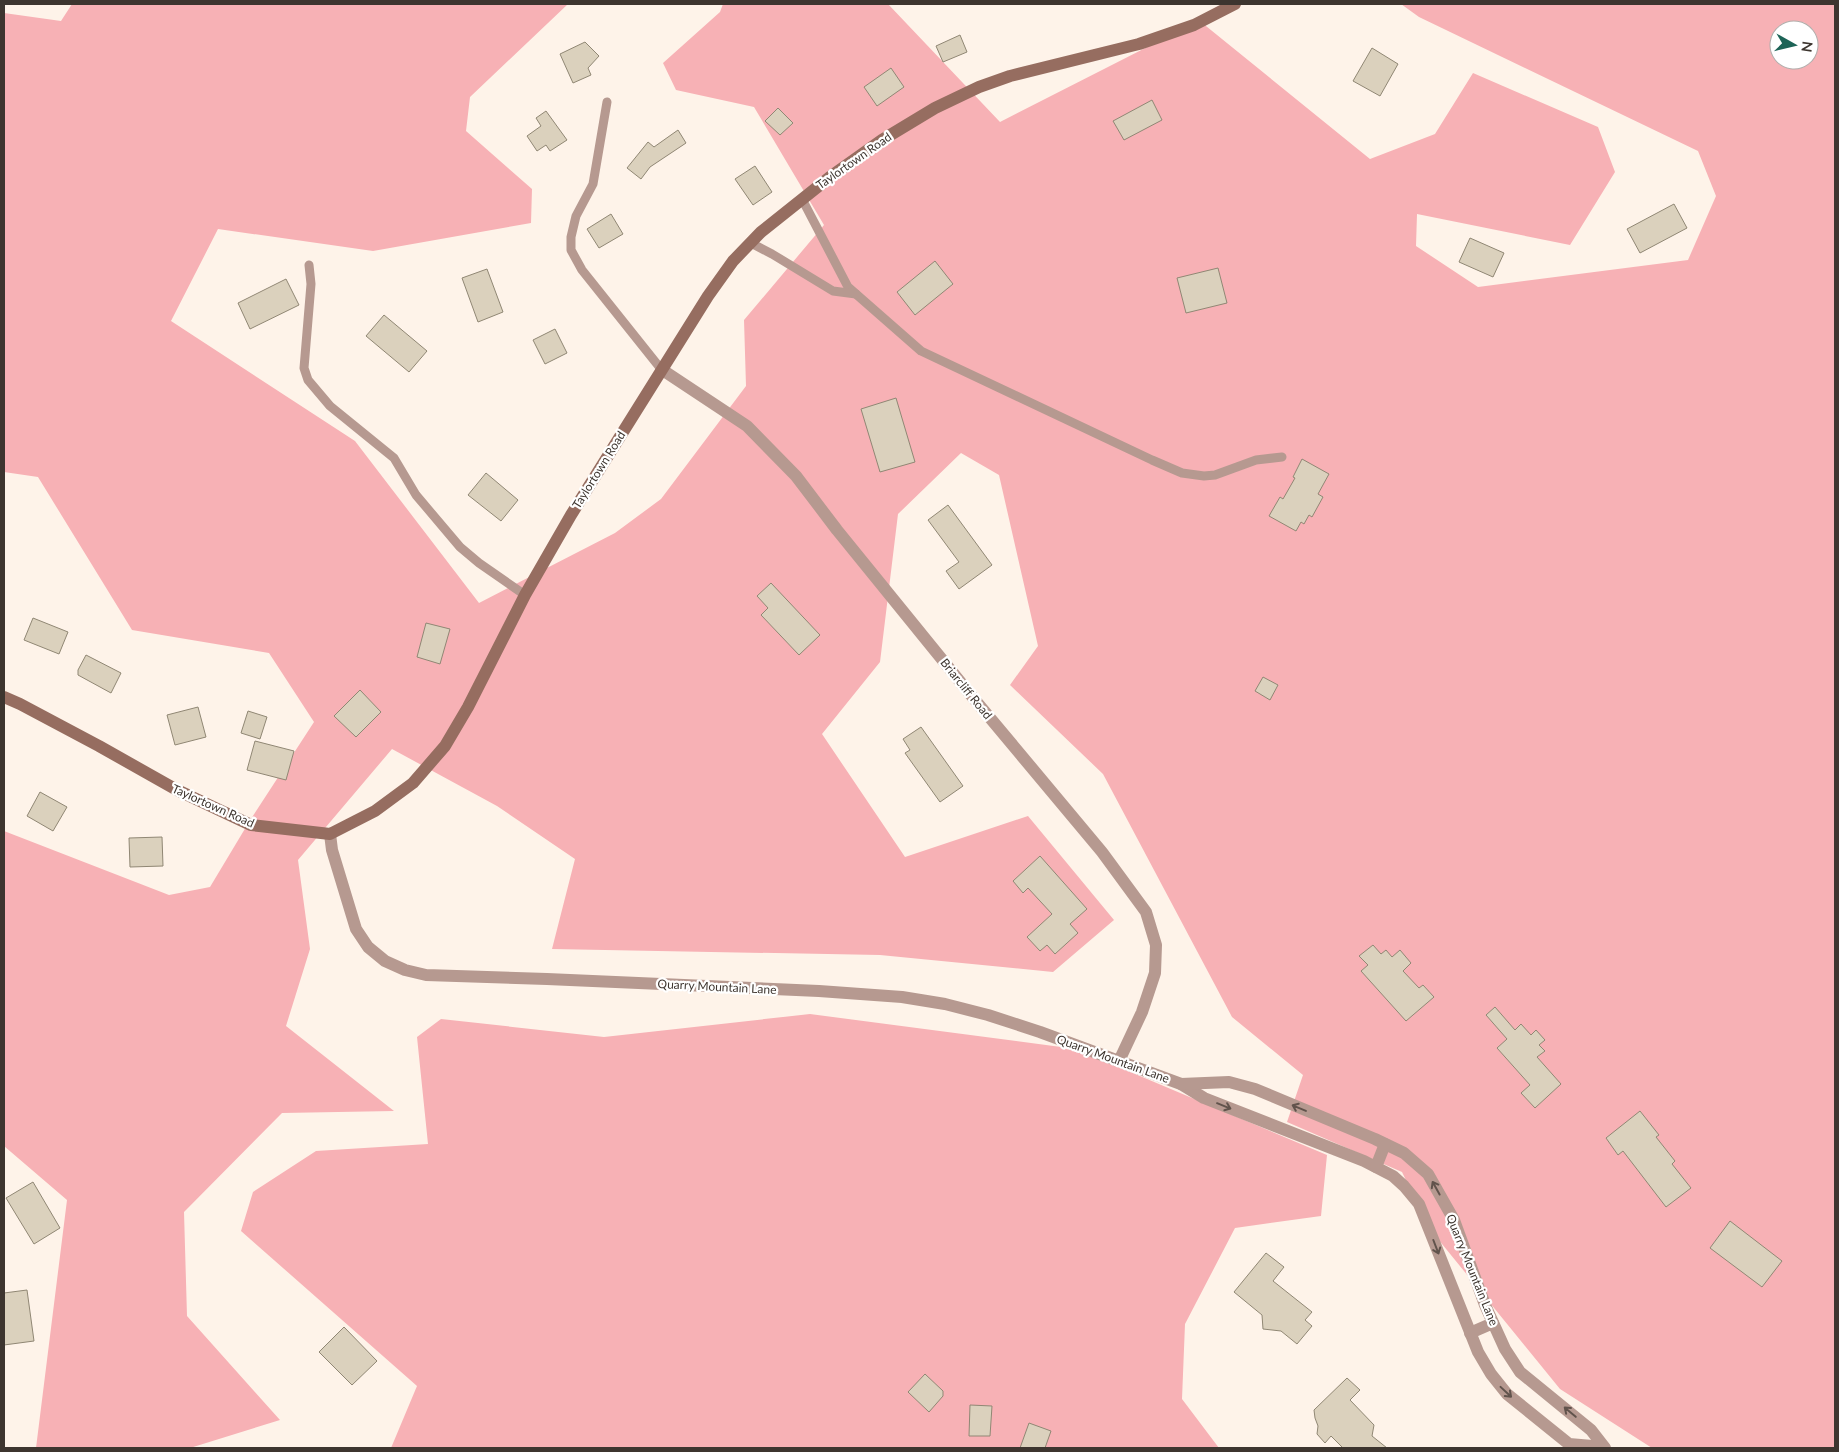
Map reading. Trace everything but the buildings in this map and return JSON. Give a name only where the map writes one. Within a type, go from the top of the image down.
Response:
[{"type":"street","name":"Taylortown Road","points":[[4,697],[99,746],[176,790],[251,825],[330,834],[375,811],[413,783],[445,746],[468,706],[525,595],[571,515],[708,296],[733,261],[761,232],[882,140],[935,108],[979,86],[1010,76],[1139,44],[1194,25],[1235,4]]},
{"type":"street","name":"Briarcliff Road","points":[[661,370],[747,426],[796,476],[837,530],[975,700],[1102,852],[1146,912],[1156,944],[1154,973],[1142,1012],[1119,1061]]},
{"type":"street","name":"Quarry Mountain Lane","points":[[330,834],[332,850],[356,929],[365,943],[376,954],[385,961],[405,970],[426,975],[547,978],[820,991],[902,997],[945,1004],[988,1015],[1181,1084],[1204,1098],[1376,1167],[1393,1176],[1419,1204],[1478,1352],[1491,1374],[1507,1394],[1569,1444],[1604,1448]]},
{"type":"street","name":"Quarry Mountain Lane","points":[[1181,1084],[1229,1082],[1255,1089],[1404,1153],[1428,1174],[1454,1220],[1504,1349],[1520,1372],[1591,1430],[1604,1448]]},
{"type":"street","points":[[1376,1167],[1385,1144]]},
{"type":"street","points":[[1470,1333],[1493,1323]]},
{"type":"lane","points":[[607,102],[593,184],[576,216],[571,237],[571,250],[582,270],[661,370]]},
{"type":"lane","points":[[802,199],[848,287],[920,351],[1182,473],[1215,475],[1256,460],[1282,458]]},
{"type":"lane","points":[[751,242],[833,291],[856,294]]},
{"type":"lane","points":[[310,265],[311,284],[304,368],[308,380],[330,406],[394,458],[416,495],[460,547],[479,563],[525,595]]},
{"type":"shaded area","points":[[72,4],[568,4],[470,97],[466,131],[532,189],[531,223],[373,251],[218,229],[171,321],[355,441],[479,603],[615,533],[661,499],[746,386],[744,320],[824,225],[754,107],[676,90],[663,63],[720,12],[723,4],[888,4],[1000,122],[1163,39],[1201,22],[1370,159],[1435,134],[1473,73],[1598,127],[1615,172],[1570,245],[1417,214],[1416,246],[1478,287],[1688,260],[1716,196],[1698,151],[1419,17],[1401,4],[1835,4],[1835,1448],[1652,1448],[1560,1389],[1429,1228],[1402,1172],[1287,1122],[1303,1075],[1232,1017],[1103,774],[1010,685],[1038,646],[999,475],[961,453],[898,514],[880,662],[822,734],[905,857],[1028,816],[1114,920],[1053,972],[880,955],[552,949],[575,859],[497,806],[392,749],[298,860],[310,949],[286,1026],[394,1111],[282,1113],[184,1212],[187,1316],[280,1420],[190,1448],[36,1448],[67,1200],[4,1146],[4,831],[169,895],[210,887],[249,822],[314,722],[269,653],[132,630],[38,477],[4,472],[4,13],[61,21]]},
{"type":"shaded area","points":[[810,1014],[1076,1049],[1327,1155],[1321,1216],[1235,1228],[1185,1324],[1182,1399],[1219,1448],[391,1448],[417,1386],[241,1231],[253,1192],[316,1151],[428,1144],[417,1037],[441,1019],[604,1037]]}]
